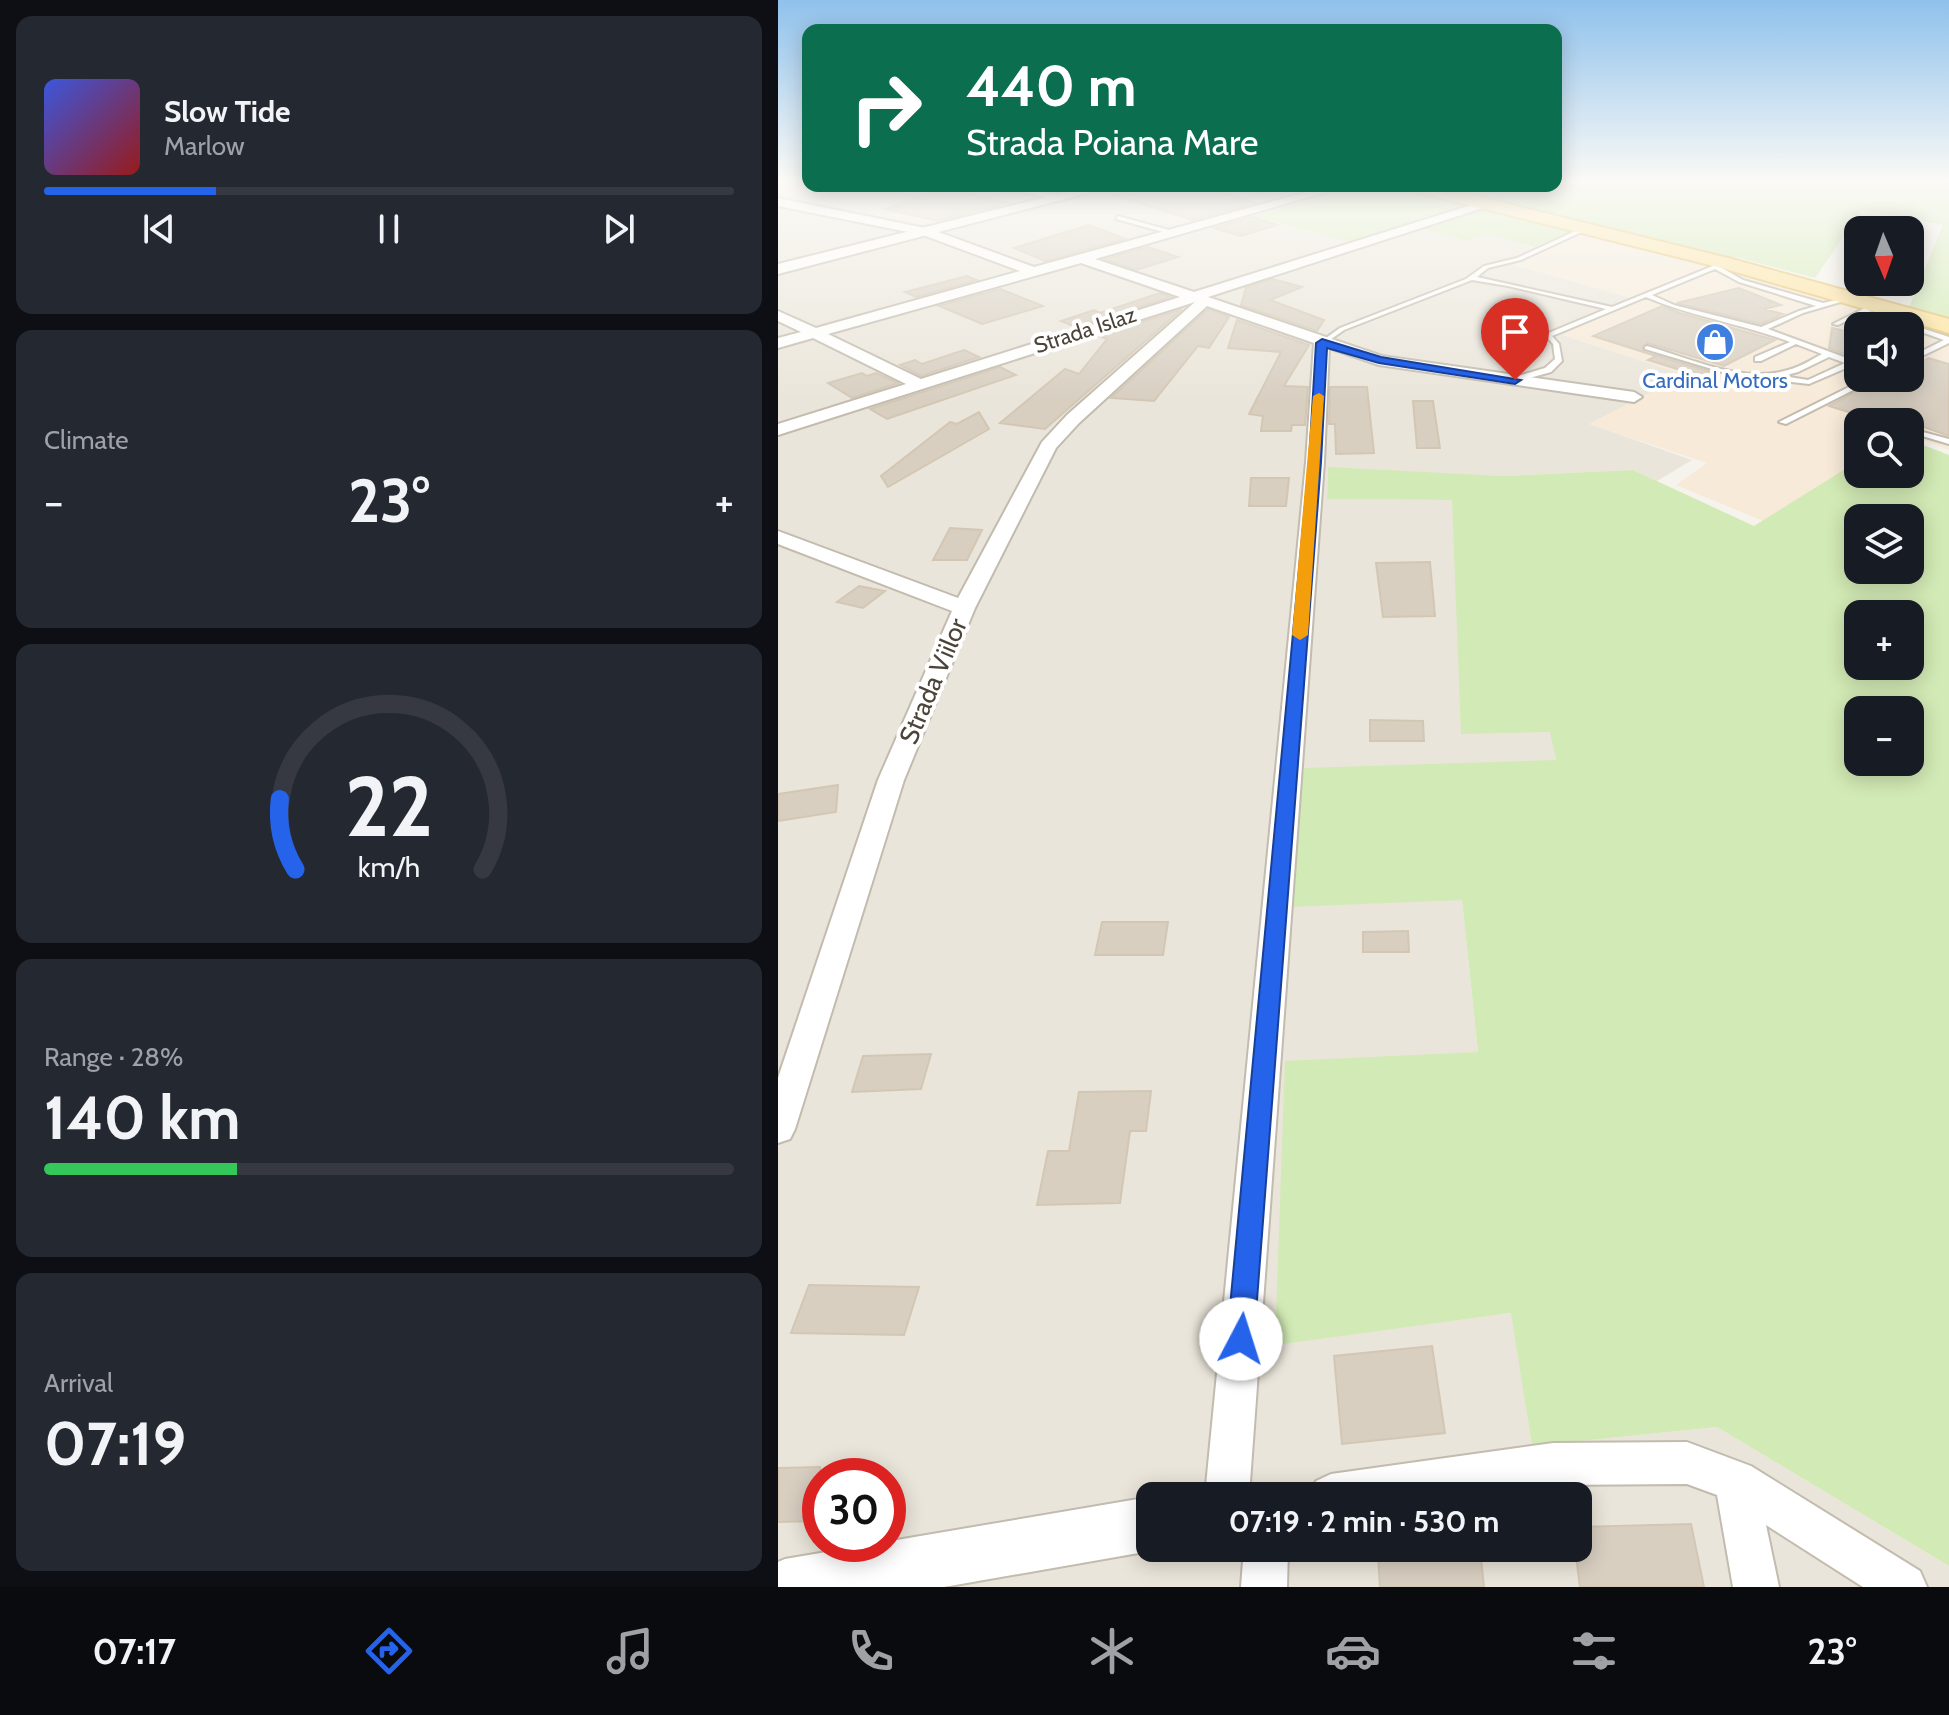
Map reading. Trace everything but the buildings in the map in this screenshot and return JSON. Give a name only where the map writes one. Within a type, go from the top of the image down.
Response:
[{"type":"main road","points":[[1677,253],[1863,304],[1949,323]]},
{"type":"main road","points":[[1702,253],[1949,323]]},
{"type":"street","points":[[778,269],[842,253]]},
{"type":"street","points":[[983,253],[1034,272]]},
{"type":"street","points":[[778,343],[1104,253]]},
{"type":"street","name":"Strada Islaz","points":[[778,430],[1336,253]]},
{"type":"street","points":[[1083,259],[1379,360],[1634,397]]},
{"type":"street","name":"Strada Viilor","points":[[778,1129],[891,780],[964,608],[1048,446],[1196,299]]},
{"type":"street","points":[[778,315],[919,384]]},
{"type":"street","points":[[1228,1482],[1315,462],[1322,343]]},
{"type":"street","points":[[778,537],[964,608]]},
{"type":"street","points":[[1428,1482],[1553,1464],[1687,1463],[1736,1481],[1904,1587]]},
{"type":"street","points":[[1736,1481],[1756,1587]]},
{"type":"street","points":[[785,1587],[1136,1526]]},
{"type":"street","points":[[1264,1587],[1265,1562]]},
{"type":"lane","points":[[1322,343],[1342,329],[1473,278],[1486,267],[1532,253]]},
{"type":"lane","points":[[1515,380],[1548,370],[1559,359],[1556,344],[1548,335],[1720,265],[1741,281],[1821,305],[1863,304],[1876,312]]},
{"type":"lane","points":[[1473,278],[1613,308]]},
{"type":"lane","points":[[1646,295],[1672,306],[1762,329],[1849,362],[1847,366],[1809,382],[1711,367],[1647,348]]},
{"type":"lane","points":[[1836,324],[1863,304]]},
{"type":"lane","points":[[1762,329],[1821,305]]},
{"type":"lane","points":[[1924,331],[1949,339]]},
{"type":"lane","points":[[1924,352],[1949,339]]},
{"type":"lane","points":[[1758,359],[1793,343]]},
{"type":"lane","points":[[1758,375],[1786,374],[1829,354]]},
{"type":"lane","points":[[1783,422],[1844,392]]},
{"type":"lane","points":[[1924,434],[1949,442]]},
{"type":"shaded area","points":[[778,253],[1522,253],[1505,262],[1635,299],[1685,375],[1590,424],[1692,460],[1657,481],[1633,470],[1503,476],[1328,468],[1327,499],[1452,500],[1457,577],[1551,732],[1556,761],[1462,900],[1478,1052],[1275,1344],[1512,1313],[1532,1446],[1717,1427],[1949,1566],[1949,1587],[778,1587]]},
{"type":"shaded area","points":[[1521,253],[1654,253],[1707,266],[1715,264],[1889,312],[1844,312],[1844,392],[1924,392],[1924,328],[1949,336],[1949,450],[1924,440],[1924,408],[1844,408],[1844,478],[1773,525],[1676,485],[1707,463],[1589,424],[1684,375],[1562,335],[1634,299],[1503,261]]},
{"type":"green space","points":[[1655,253],[1832,253],[1815,278],[1736,257],[1708,266]]},
{"type":"green space","points":[[1931,253],[1949,253],[1949,336],[1924,328],[1924,312],[1890,312],[1910,305],[1914,296],[1924,296],[1924,271]]},
{"type":"green space","points":[[1924,445],[1949,455],[1949,1566],[1717,1427],[1532,1446],[1511,1313],[1275,1345],[1285,1061],[1478,1052],[1462,900],[1288,907],[1304,768],[1556,760],[1550,732],[1461,734],[1452,500],[1327,499],[1328,467],[1503,476],[1633,470],[1754,526],[1844,470],[1844,488],[1924,488]]},
{"type":"slow traffic","points":[[1300,635],[1319,396]]},
{"type":"place","name":"Cardinal Motors","points":[[1715,342]]},
{"type":"route","points":[[1241,1339],[1315,462],[1322,343],[1379,360],[1515,380]]}]
